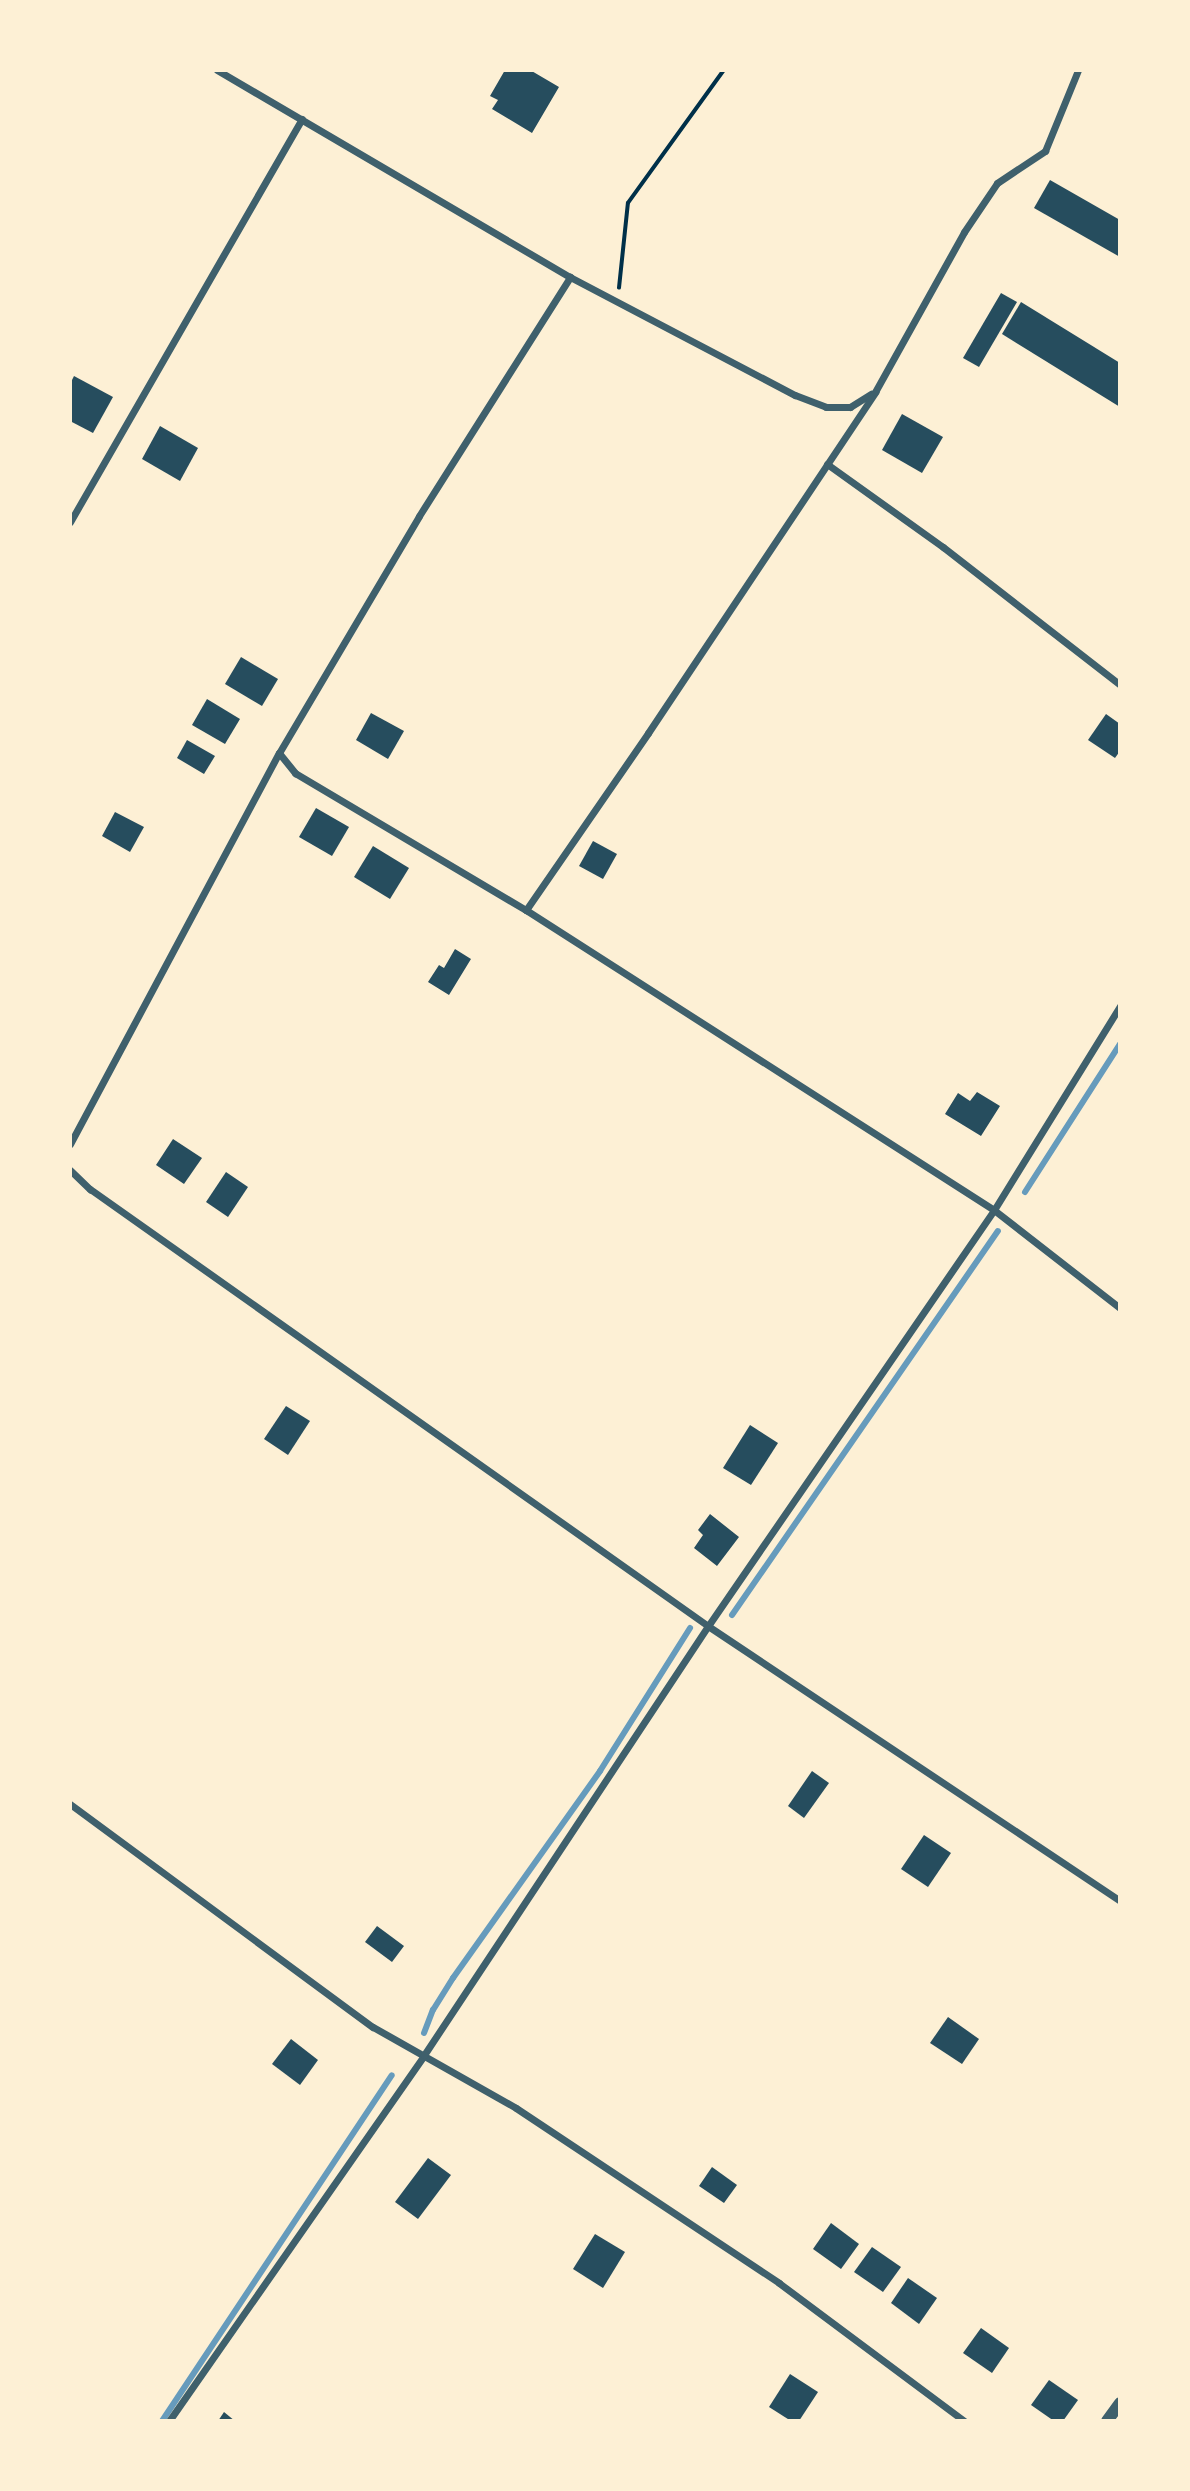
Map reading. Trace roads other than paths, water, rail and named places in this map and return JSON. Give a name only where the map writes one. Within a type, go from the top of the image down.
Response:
[{"type":"street","points":[[217,70],[570,277],[795,395],[826,407],[850,407],[875,391]]},
{"type":"street","points":[[526,910],[875,391],[964,232],[997,183],[1045,151],[1078,70]]},
{"type":"street","points":[[70,522],[302,119]]},
{"type":"street","points":[[70,1144],[279,753],[419,516],[570,277]]},
{"type":"street","points":[[827,464],[943,547],[1120,685]]},
{"type":"street","points":[[279,753],[295,773],[526,910],[995,1210],[1120,1308]]},
{"type":"street","points":[[169,2421],[424,2055],[708,1626],[995,1210],[1120,1006]]},
{"type":"street","points":[[70,1170],[102,1197],[708,1626],[1120,1900]]},
{"type":"street","points":[[70,1804],[373,2027],[516,2108],[779,2283],[964,2421]]},
{"type":"street","points":[[1107,2421],[1120,2403]]},
{"type":"waterway","points":[[1025,1192],[1120,1044]]},
{"type":"waterway","points":[[732,1615],[998,1231]]},
{"type":"waterway","points":[[424,2033],[433,2010],[453,1978],[600,1771],[690,1628]]},
{"type":"waterway","points":[[162,2421],[392,2075]]}]
